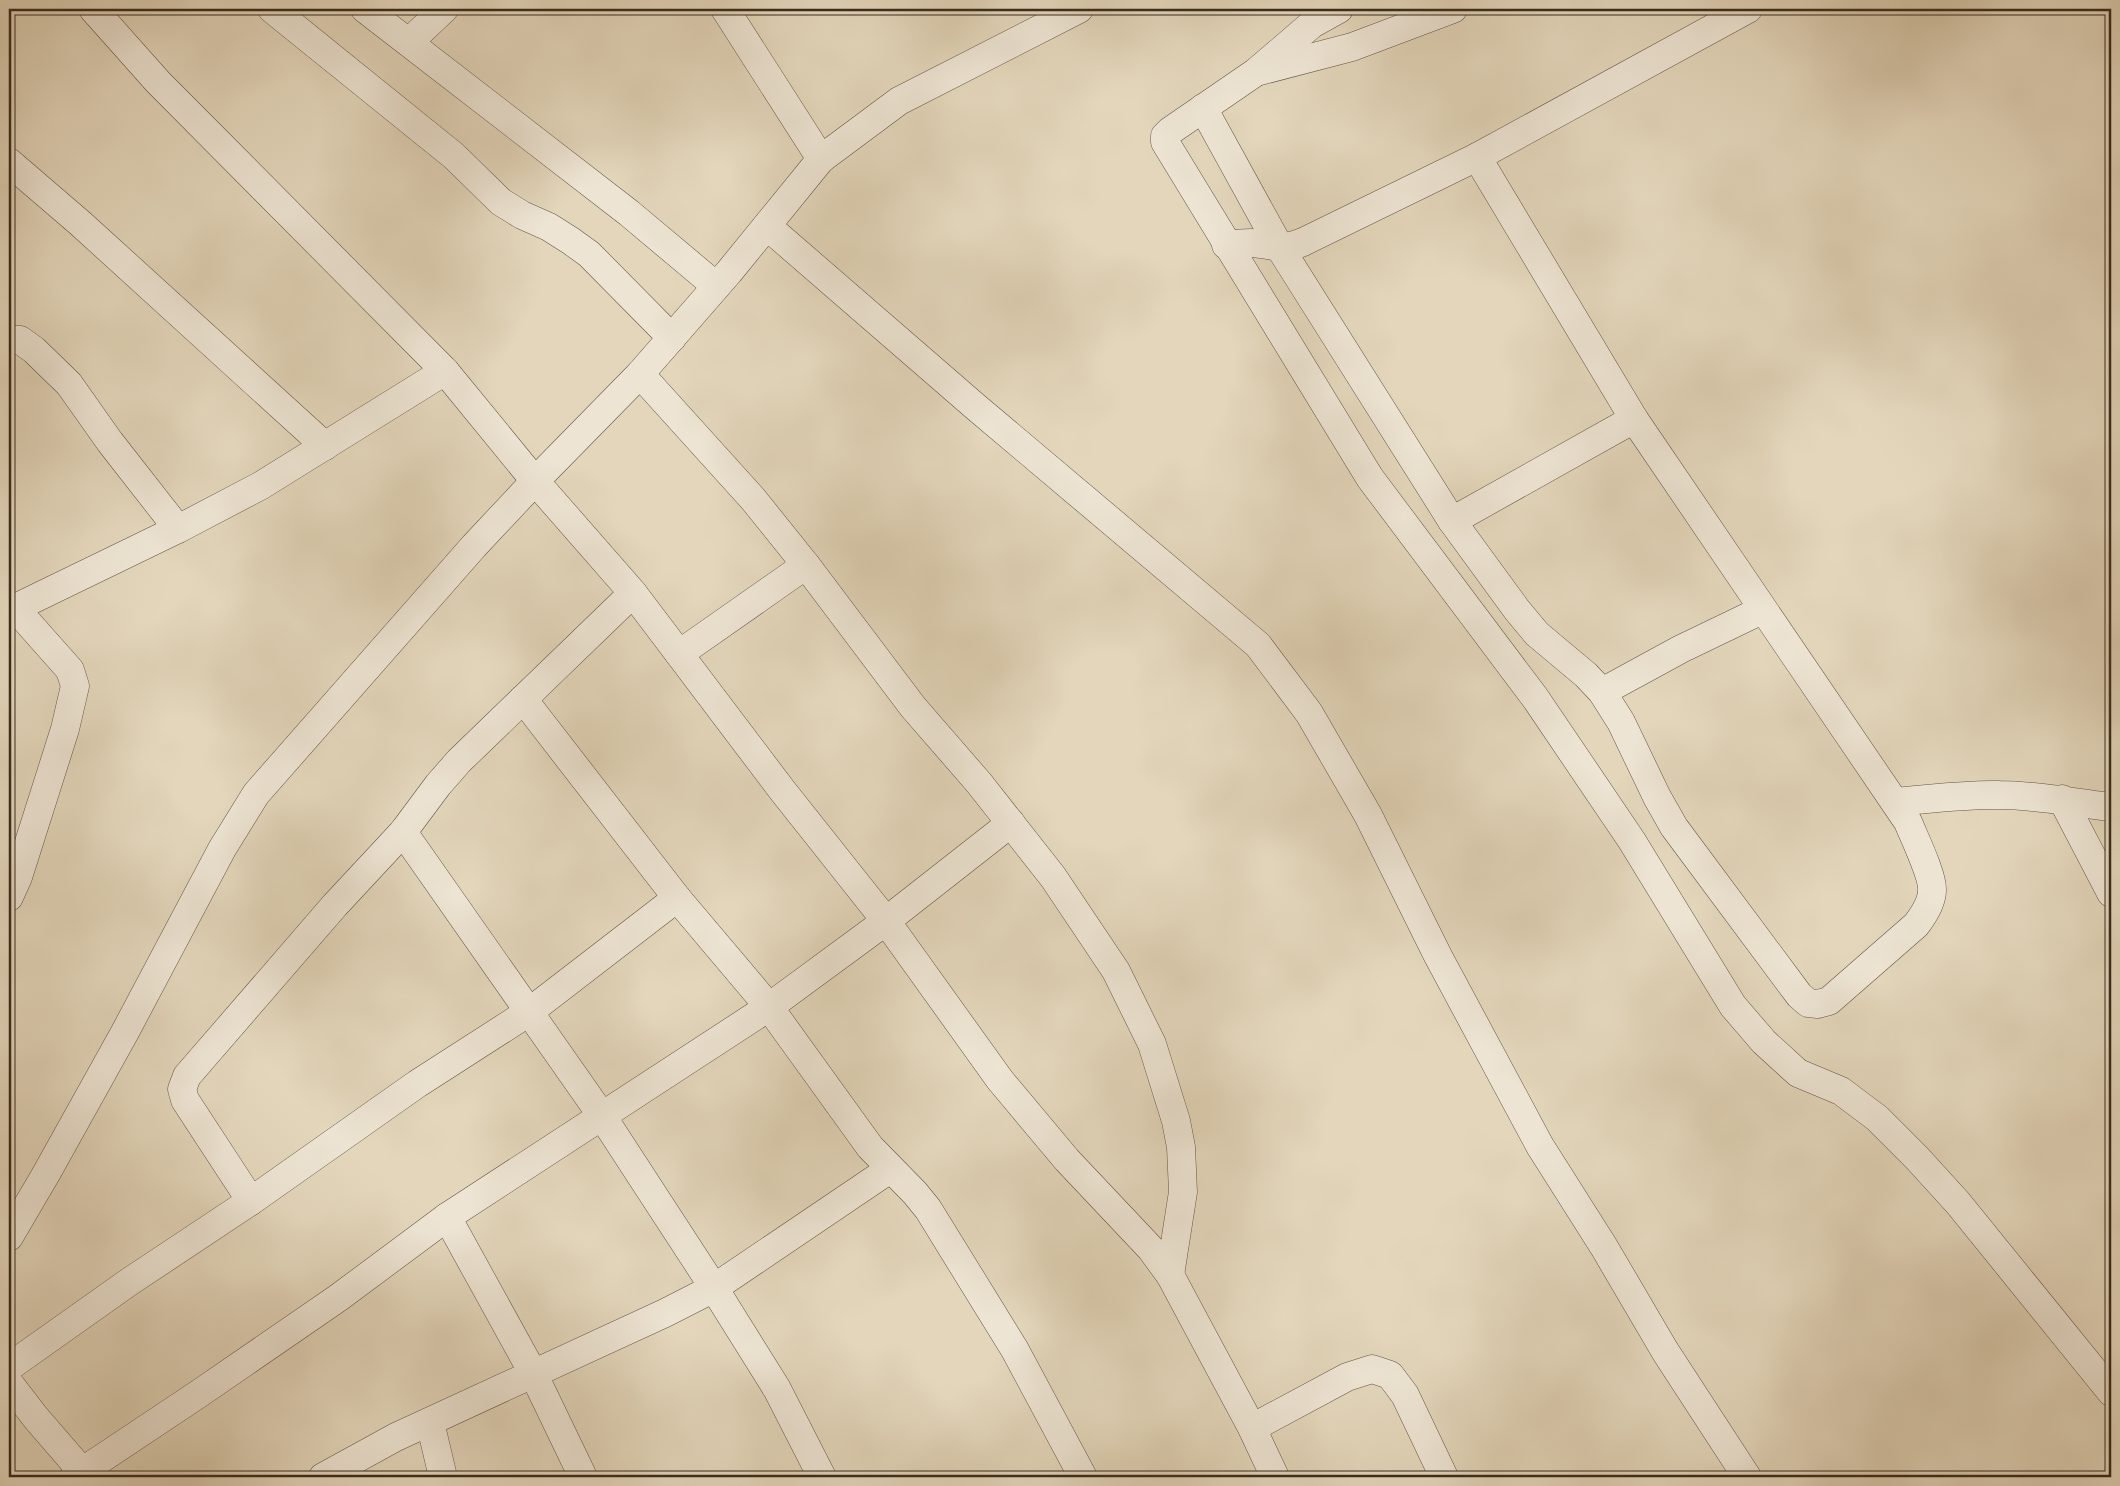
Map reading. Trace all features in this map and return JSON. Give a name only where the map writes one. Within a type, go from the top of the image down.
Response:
[{"type":"street","points":[[93,9],[158,82],[445,371],[535,481],[633,593],[782,790],[886,921],[1000,1080],[1067,1160],[1150,1249],[1170,1275],[1252,1428],[1274,1477]]},
{"type":"street","points":[[272,9],[454,156],[501,202],[571,240],[677,331]]},
{"type":"street","points":[[365,9],[622,208],[709,294]]},
{"type":"street","points":[[409,42],[444,9]]},
{"type":"street","points":[[725,9],[821,159]]},
{"type":"street","points":[[9,1237],[125,1032],[222,850],[256,794],[474,546],[640,374],[767,226],[821,159],[899,101],[1079,9]]},
{"type":"street","points":[[1339,9],[1312,24],[1256,72],[1170,130],[1165,136],[1165,142],[1226,245],[1370,478],[1536,700],[1632,841],[1733,1006],[1764,1042],[1798,1073],[1841,1092],[1877,1118],[1918,1158],[1958,1203],[2111,1392]]},
{"type":"street","points":[[1256,72],[1352,47],[1453,9]]},
{"type":"street","points":[[1226,245],[1249,243],[1290,248],[1477,157],[1748,9]]},
{"type":"street","points":[[1203,108],[1280,248],[1452,521],[1517,610],[1537,634],[1586,675],[1602,692],[1621,722],[1657,797],[1674,826],[1799,995],[1808,1003],[1818,1004],[1829,1001],[1916,925],[1925,914],[1932,889],[1923,858],[1908,822],[1634,420],[1477,157]]},
{"type":"street","points":[[9,162],[80,223],[325,446]]},
{"type":"street","points":[[767,226],[977,408],[1252,640],[1277,670],[1309,713],[1368,815],[1438,956],[1540,1146],[1604,1247],[1665,1351],[1747,1477]]},
{"type":"street","points":[[9,339],[20,340],[34,350],[69,384],[110,442],[178,529]]},
{"type":"street","points":[[9,898],[18,877],[65,729],[75,686],[70,670],[12,610],[178,529],[260,486],[445,371]]},
{"type":"street","points":[[640,374],[753,499],[806,565],[913,707],[1011,823],[1053,877],[1116,972],[1152,1044],[1176,1121],[1182,1154],[1183,1192],[1170,1275]]},
{"type":"street","points":[[1452,521],[1634,420]]},
{"type":"street","points":[[679,654],[806,565]]},
{"type":"street","points":[[251,1202],[185,1100],[182,1089],[187,1076],[316,927],[403,832],[438,785],[523,699],[633,593]]},
{"type":"street","points":[[1602,692],[1681,649],[1762,610]]},
{"type":"street","points":[[523,699],[677,898],[769,1007],[853,1124],[890,1169],[914,1192],[939,1226],[1016,1350],[1083,1477]]},
{"type":"street","points":[[1895,802],[1972,795],[2001,795],[2062,799],[2111,807]]},
{"type":"street","points":[[2062,799],[2111,893]]},
{"type":"street","points":[[9,1383],[81,1475],[299,1325],[447,1217],[769,1007],[886,921],[1011,823]]},
{"type":"street","points":[[403,832],[602,1116],[714,1288],[777,1388],[822,1477]]},
{"type":"street","points":[[9,1367],[129,1282],[251,1202],[417,1084],[529,1012],[677,898]]},
{"type":"street","points":[[323,1477],[396,1437],[665,1313],[714,1288],[890,1169]]},
{"type":"street","points":[[447,1217],[533,1373],[583,1477]]},
{"type":"street","points":[[1252,1428],[1347,1377],[1372,1369],[1390,1375],[1405,1395],[1444,1477]]},
{"type":"street","points":[[430,1422],[443,1477]]}]
